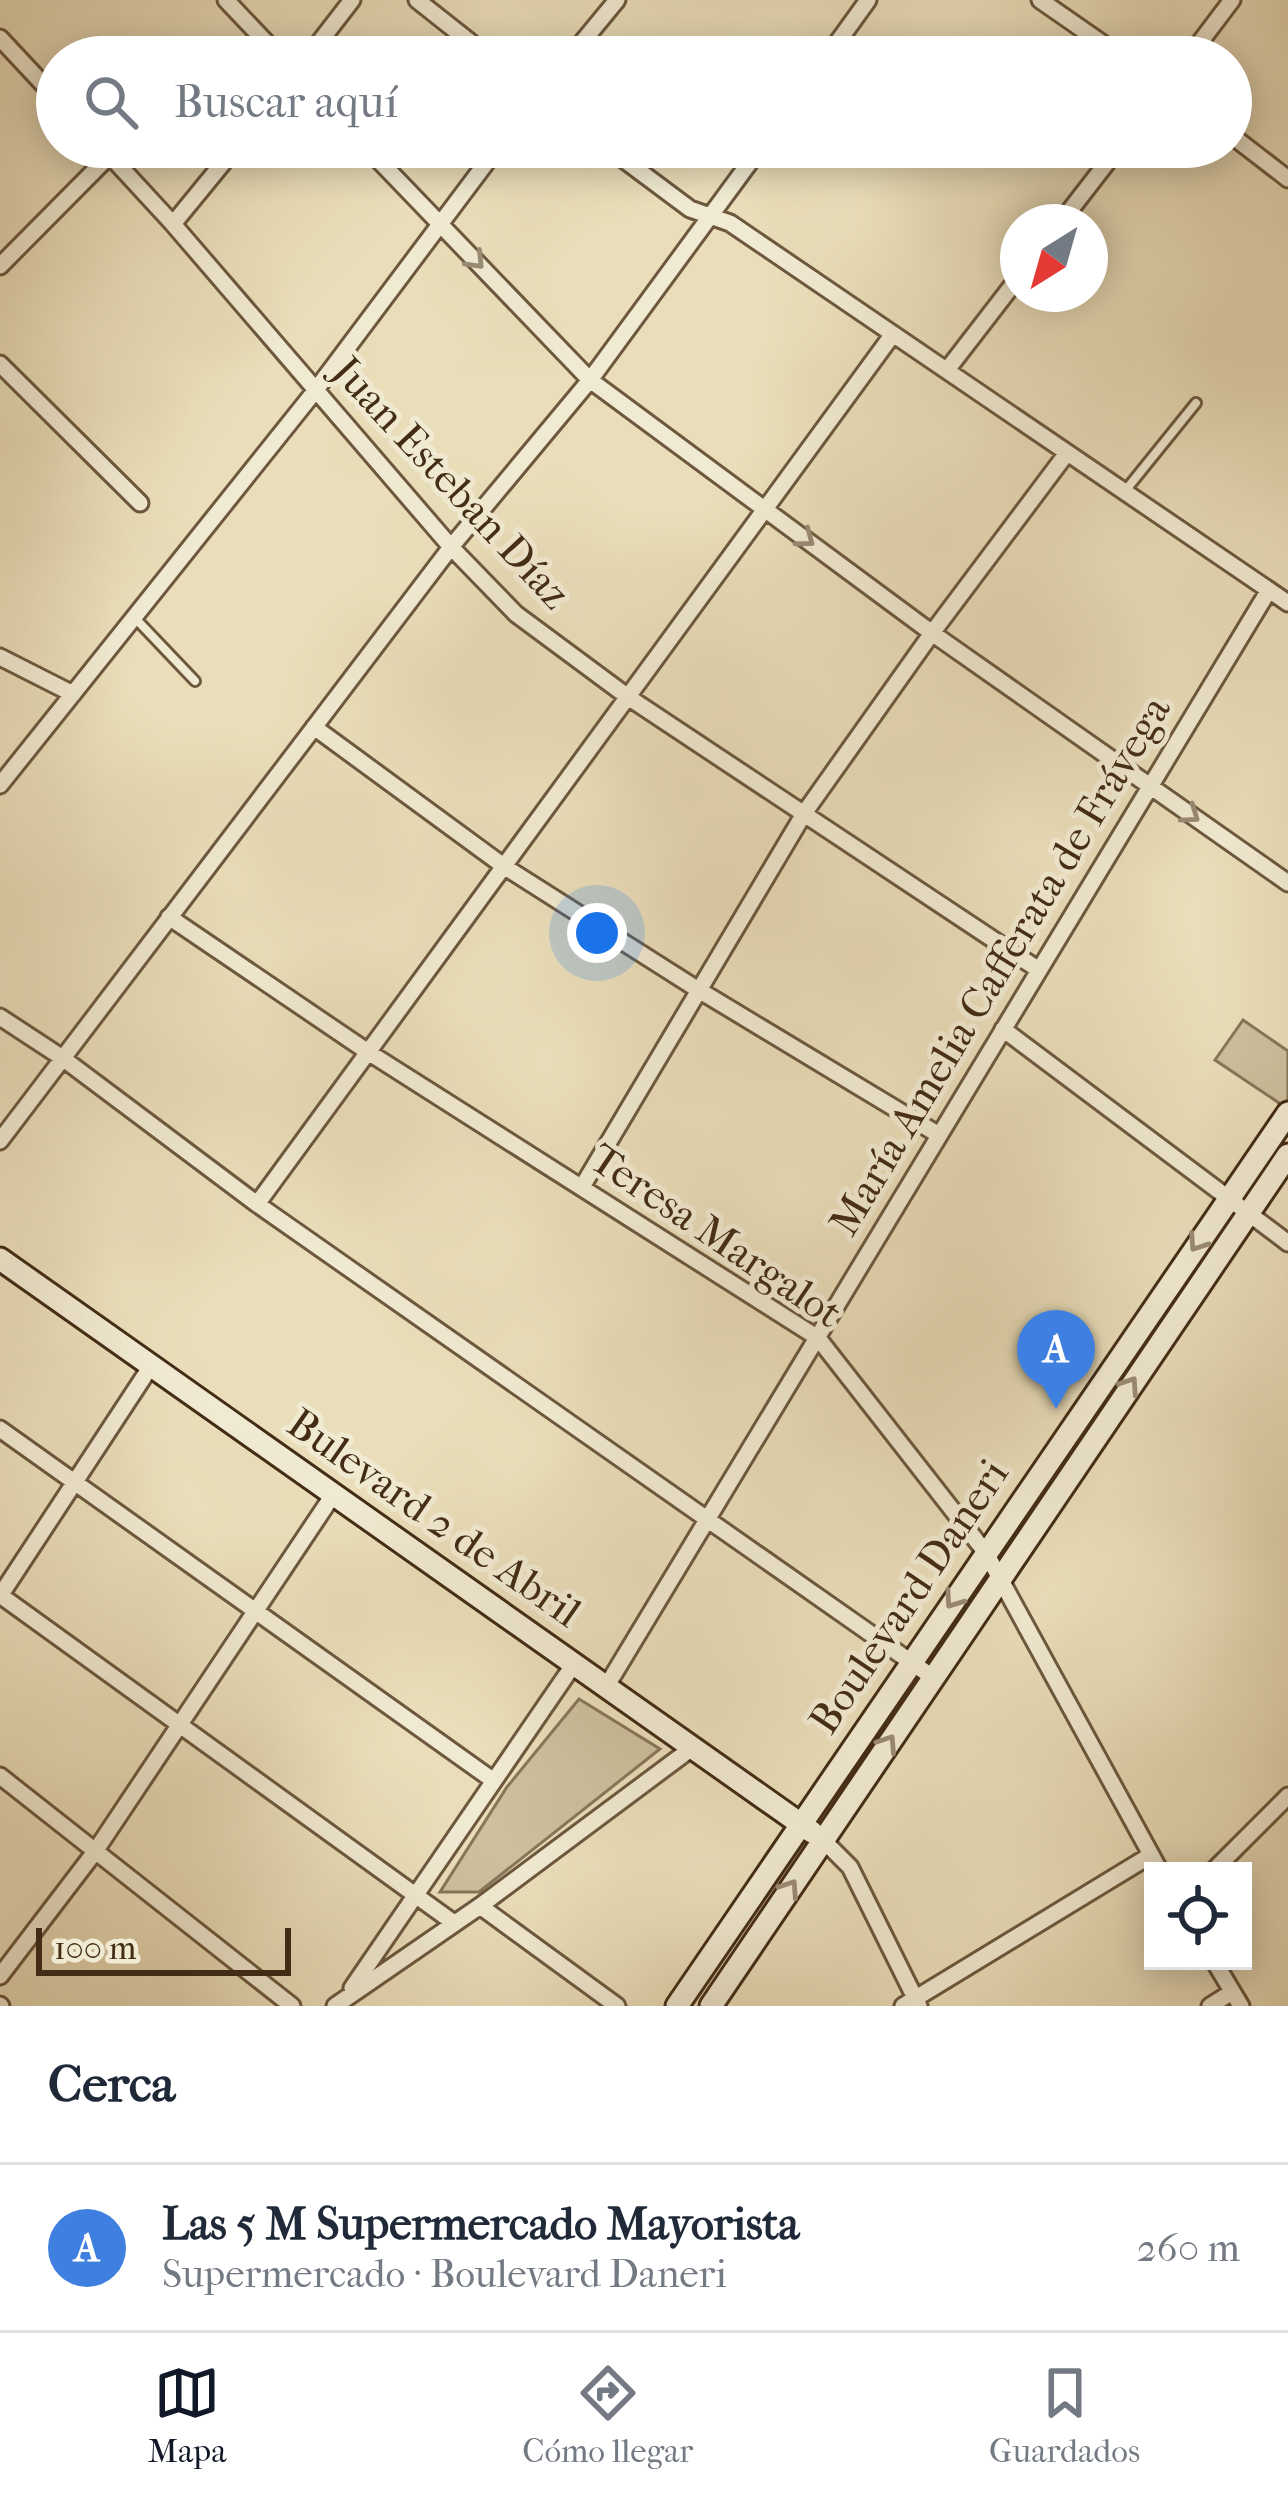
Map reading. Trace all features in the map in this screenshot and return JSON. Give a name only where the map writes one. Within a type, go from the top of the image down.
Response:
[{"type":"main road","name":"Boulevard Daneri","points":[[677,2006],[1288,1113]]},
{"type":"main road","name":"Boulevard Daneri","points":[[711,2006],[1288,1155]]},
{"type":"main road","name":"Bulevard 2 de Abril","points":[[0,1259],[823,1840]]},
{"type":"main road","points":[[1072,1426],[1092,1441]]},
{"type":"main road","points":[[728,1933],[750,1948]]},
{"type":"street","points":[[226,0],[260,36]]},
{"type":"street","points":[[324,36],[352,0]]},
{"type":"street","points":[[417,0],[462,36]]},
{"type":"street","points":[[588,36],[617,0]]},
{"type":"street","points":[[1042,0],[1093,36]]},
{"type":"street","points":[[1205,36],[1232,0]]},
{"type":"street","points":[[842,36],[866,1]]},
{"type":"street","points":[[0,38],[36,77]]},
{"type":"street","points":[[1252,151],[1288,179]]},
{"type":"street","points":[[0,266],[89,168]]},
{"type":"street","name":"Juan Esteban Díaz","points":[[121,168],[451,548],[516,614],[628,697],[1039,970]]},
{"type":"street","points":[[173,224],[219,168]]},
{"type":"street","points":[[386,168],[590,380],[932,633],[1288,883]]},
{"type":"street","points":[[0,785],[315,391],[481,168]]},
{"type":"street","points":[[635,168],[690,209],[730,223],[1288,603]]},
{"type":"street","points":[[0,1141],[451,548],[590,380],[746,168]]},
{"type":"street","points":[[1075,204],[1103,168]]},
{"type":"street","points":[[947,370],[1000,301]]},
{"type":"street","points":[[257,1204],[893,334]]},
{"type":"street","points":[[0,364],[140,503]]},
{"type":"street","points":[[582,1187],[805,812],[1067,453]]},
{"type":"street","name":"María Amelia Cafferata de Frávega","points":[[606,1687],[1269,590]]},
{"type":"street","points":[[0,657],[73,694]]},
{"type":"street","points":[[314,727],[505,866],[939,1135]]},
{"type":"street","name":"Teresa Margalot","points":[[169,917],[368,1052],[818,1339],[986,1553],[1155,1862]]},
{"type":"street","points":[[0,1017],[257,1204],[931,1676]]},
{"type":"street","points":[[1003,1029],[1288,1243]]},
{"type":"street","points":[[151,1366],[0,1596],[454,1923]]},
{"type":"street","points":[[0,1429],[494,1781]]},
{"type":"street","points":[[0,1976],[94,1853],[333,1495]]},
{"type":"street","points":[[339,2003],[574,1664]]},
{"type":"street","points":[[339,2003],[480,1906],[692,1748]]},
{"type":"street","points":[[0,1776],[292,2006]]},
{"type":"street","points":[[1222,1862],[1288,1796]]},
{"type":"street","points":[[823,1840],[850,1867],[912,2004],[1151,1855]]},
{"type":"street","points":[[480,1906],[617,2006]]},
{"type":"street","points":[[1210,2006],[1236,1999],[1219,1970]]},
{"type":"lane","points":[[1124,492],[1196,403]]},
{"type":"lane","points":[[134,617],[195,681]]},
{"type":"shaded area","points":[[1243,1020],[1288,1051],[1285,1107],[1215,1060]]},
{"type":"shaded area","points":[[579,1699],[660,1749],[479,1892],[440,1892],[507,1787]]},
{"type":"place","name":"Las 5 M Supermercado Mayorista","points":[[1056,1409]]}]
